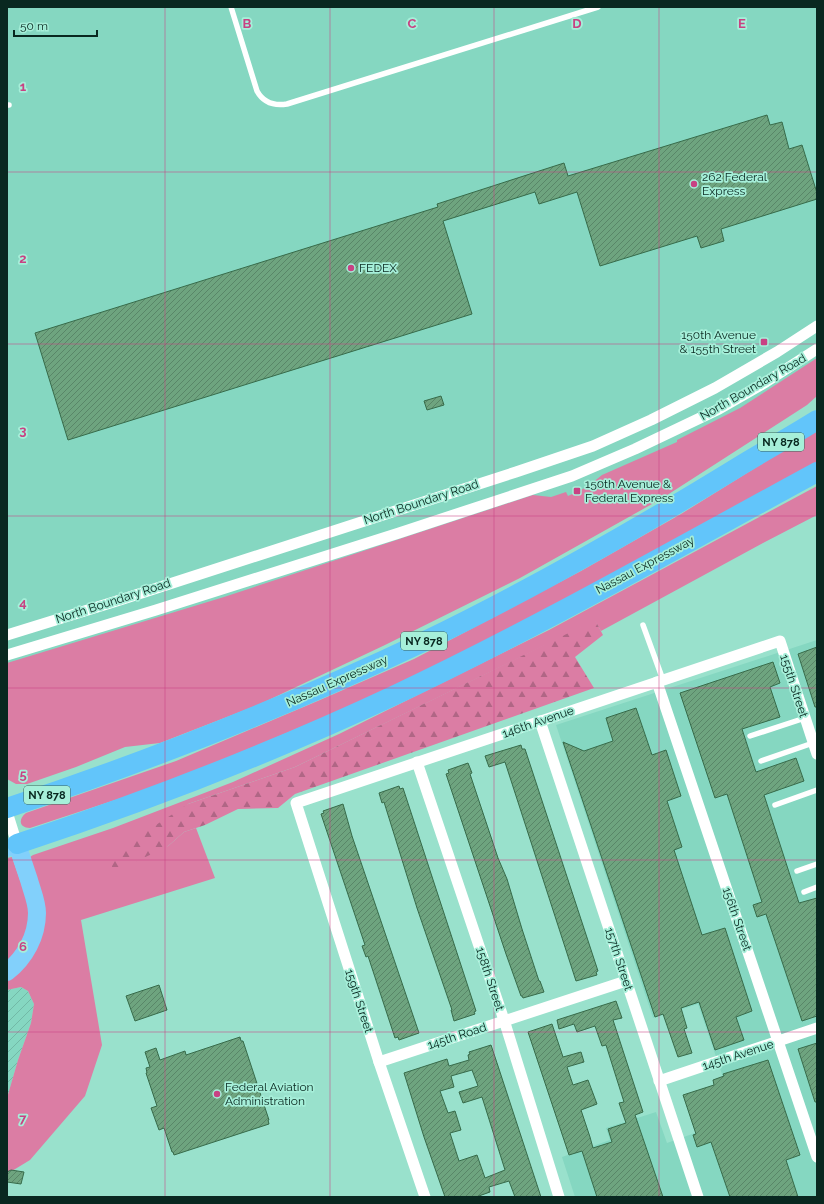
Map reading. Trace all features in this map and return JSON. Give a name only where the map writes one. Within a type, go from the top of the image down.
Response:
[{"type":"highway","points":[[744,464],[817,411]]},
{"type":"highway","name":"Nassau Expressway","points":[[7,808],[203,738],[308,694],[388,658],[466,620],[566,568],[649,521],[817,420]]},
{"type":"highway","name":"Nassau Expressway","points":[[12,846],[96,818],[178,788],[278,747],[376,704],[532,626],[817,472]]},
{"type":"highway","points":[[7,972],[24,955],[30,945],[36,925],[37,913],[32,891],[12,846]]},
{"type":"street","name":"North Boundary Road","points":[[7,634],[120,600],[593,446],[656,418],[715,388],[777,352],[817,326]]},
{"type":"street","name":"North Boundary Road","points":[[7,655],[156,610],[572,476],[640,447],[719,409],[742,397],[817,349]]},
{"type":"street","name":"146th Avenue","points":[[296,804],[780,641]]},
{"type":"street","name":"155th Street","points":[[780,641],[817,754]]},
{"type":"street","name":"156th Street","points":[[660,681],[817,1157]]},
{"type":"street","name":"157th Street","points":[[540,721],[698,1197]]},
{"type":"street","name":"158th Street","points":[[417,762],[504,1020],[559,1197]]},
{"type":"street","name":"159th Street","points":[[296,804],[424,1197]]},
{"type":"street","points":[[7,812],[12,846]]},
{"type":"street","name":"145th Road","points":[[379,1062],[626,981]]},
{"type":"street","name":"145th Avenue","points":[[659,1082],[817,1028]]},
{"type":"lane","points":[[231,7],[257,91],[267,101],[281,105],[598,7]]},
{"type":"lane","points":[[643,625],[660,681]]},
{"type":"lane","points":[[750,736],[805,718]]},
{"type":"lane","points":[[761,761],[813,743]]},
{"type":"lane","points":[[775,805],[817,790]]},
{"type":"lane","points":[[797,871],[817,864]]},
{"type":"lane","points":[[804,892],[817,887]]},
{"type":"shaded area","points":[[7,7],[817,7],[817,381],[7,777]]},
{"type":"shaded area","points":[[817,640],[817,1197],[575,1197],[562,1157],[610,1140],[606,1128],[656,1112],[667,1143],[737,1118],[698,1004],[653,1018],[556,725]]},
{"type":"shaded area","points":[[21,987],[28,991],[34,1004],[31,1023],[7,1098],[7,990]]},
{"type":"green space","points":[[817,358],[817,396],[807,405],[661,499],[520,578],[385,645],[258,705],[160,743],[125,747],[76,767],[27,784],[16,784],[7,779],[7,663],[224,597],[533,495],[551,497],[566,492],[568,496],[587,487],[602,475],[677,442],[677,440],[740,408]]},
{"type":"green space","points":[[817,428],[817,464],[518,626],[360,702],[170,782],[30,828],[26,828],[21,823],[23,815],[26,813],[176,761],[414,659],[581,571],[681,514]]},
{"type":"green space","points":[[817,486],[817,515],[601,631],[595,621],[295,767],[188,804],[167,847],[184,832],[196,828],[215,878],[81,920],[102,1045],[85,1096],[30,1160],[7,1174],[7,1098],[31,1023],[34,1004],[28,991],[21,987],[7,990],[7,978],[43,932],[30,857],[113,828],[233,782],[339,734],[549,630]]},
{"type":"green space","points":[[595,620],[603,635],[575,657],[594,688],[295,794],[278,808],[238,809],[205,825],[184,832],[167,847],[113,872],[110,855],[188,804],[295,767]]},
{"type":"green space","points":[[12,857],[27,900],[31,924],[20,950],[7,965],[7,858]]},
{"type":"building","name":"FEDEX","points":[[767,115],[770,125],[782,122],[789,149],[802,145],[817,193],[817,199],[721,229],[724,241],[701,248],[697,236],[600,266],[577,192],[539,204],[535,192],[443,221],[472,314],[68,440],[35,333],[438,207],[437,204],[564,163],[568,176]]},
{"type":"building","points":[[441,396],[444,405],[427,410],[424,401]]},
{"type":"building","points":[[817,647],[817,707],[815,707],[798,654]]},
{"type":"building","points":[[773,662],[780,683],[770,687],[780,717],[742,729],[756,772],[796,758],[804,781],[764,795],[799,903],[817,898],[817,1016],[802,1021],[766,914],[757,917],[753,905],[762,902],[727,794],[715,798],[680,693]]},
{"type":"building","points":[[636,708],[652,755],[666,750],[681,796],[667,801],[682,847],[674,850],[702,935],[725,928],[752,1011],[736,1017],[744,1040],[715,1050],[699,1002],[681,1008],[687,1028],[684,1029],[692,1053],[678,1057],[663,1014],[655,1017],[563,742],[584,751],[613,741],[606,718]]},
{"type":"building","points":[[521,745],[522,749],[525,749],[598,971],[596,972],[597,975],[576,981],[505,762],[489,767],[485,756]]},
{"type":"building","points":[[468,763],[472,773],[470,774],[498,858],[507,879],[539,981],[544,992],[523,998],[506,954],[446,774],[449,773],[448,770]]},
{"type":"building","points":[[399,786],[400,789],[403,788],[476,1011],[474,1012],[475,1014],[454,1021],[452,1010],[417,908],[384,802],[382,803],[379,793]]},
{"type":"building","points":[[343,804],[352,836],[419,1033],[399,1040],[398,1037],[395,1038],[368,956],[366,957],[362,946],[365,945],[321,814],[324,813],[323,811]]},
{"type":"building","points":[[159,985],[167,1010],[135,1021],[126,996]]},
{"type":"building","points":[[616,1001],[622,1018],[613,1020],[643,1112],[635,1115],[663,1197],[597,1197],[582,1151],[569,1155],[528,1032],[552,1024],[563,1057],[581,1052],[584,1062],[567,1067],[573,1085],[588,1080],[597,1104],[581,1110],[593,1148],[612,1142],[608,1129],[626,1123],[619,1103],[624,1102],[606,1045],[602,1046],[595,1026],[577,1032],[574,1024],[559,1029],[557,1020]]},
{"type":"building","points":[[240,1037],[241,1041],[243,1041],[269,1124],[174,1155],[164,1128],[159,1130],[151,1108],[157,1106],[146,1073],[146,1068],[150,1067],[145,1052],[156,1048],[160,1060],[185,1051],[186,1055]]},
{"type":"building","points":[[817,1043],[817,1102],[815,1102],[798,1049]]},
{"type":"building","points":[[491,1045],[541,1197],[515,1197],[509,1181],[489,1187],[490,1192],[476,1197],[445,1197],[404,1073],[447,1059],[449,1066],[469,1060],[469,1052]],"holes":[[[472,1070],[478,1086],[459,1092],[463,1103],[482,1097],[505,1170],[485,1178],[477,1155],[459,1161],[450,1133],[461,1130],[455,1111],[448,1113],[440,1091],[454,1087],[451,1076]]]},
{"type":"building","points":[[768,1060],[800,1155],[786,1160],[798,1197],[730,1197],[711,1142],[697,1147],[693,1135],[696,1134],[683,1095],[714,1085],[713,1080],[724,1076],[723,1074]]},
{"type":"building","points":[[11,1170],[24,1172],[21,1184],[7,1182],[7,1172]]},
{"type":"place","name":"262 Federal Express","points":[[694,184]]},
{"type":"place","name":"FEDEX","points":[[351,268]]},
{"type":"place","name":"150th Avenue & 155th Street","points":[[764,342]]},
{"type":"place","name":"150th Avenue & Federal Express","points":[[577,491]]},
{"type":"place","name":"Federal Aviation Administration","points":[[217,1094]]}]
